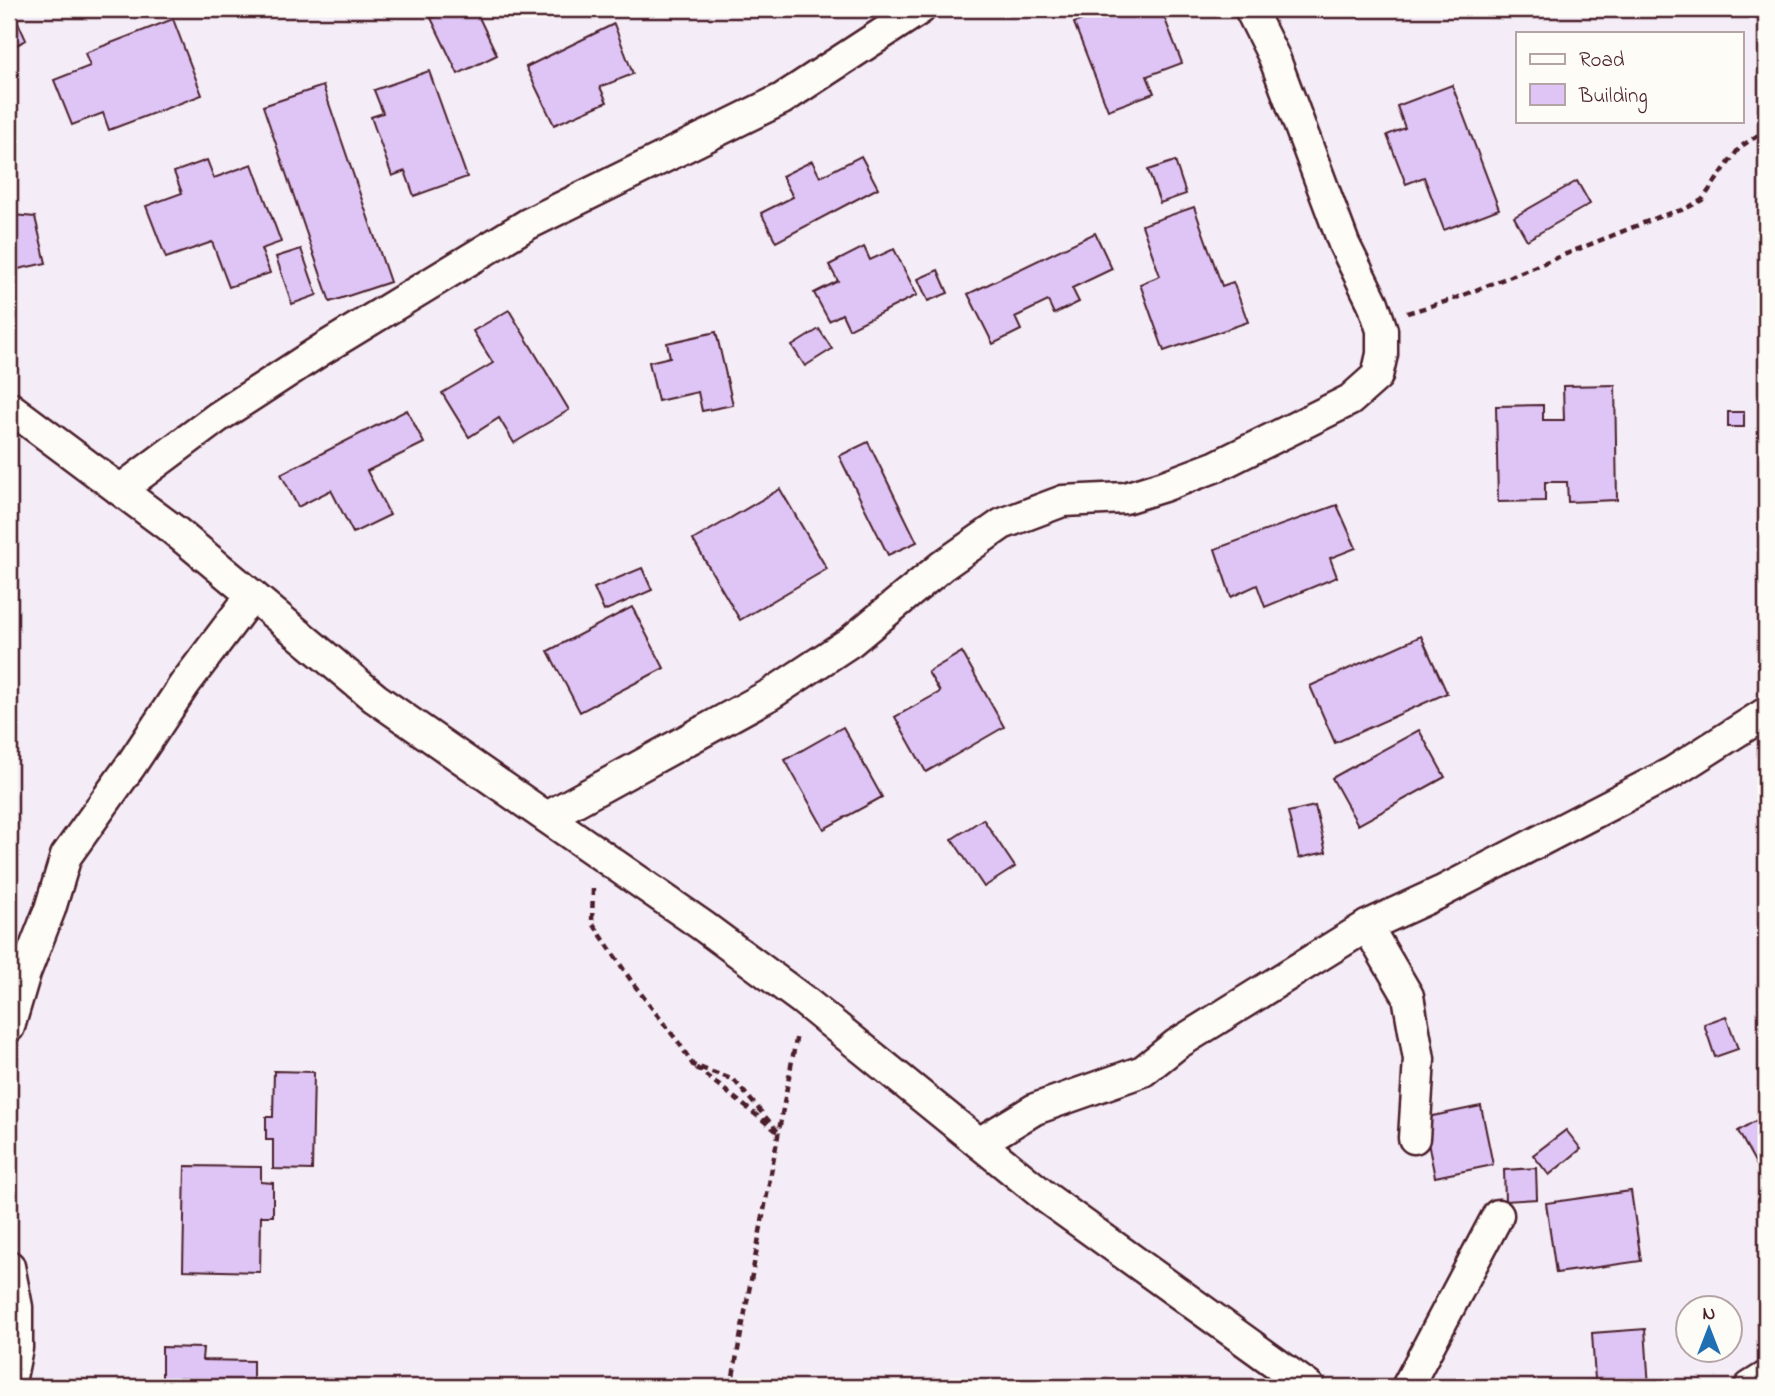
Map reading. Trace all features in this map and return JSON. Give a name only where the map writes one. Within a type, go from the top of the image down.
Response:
[{"type":"street","points":[[120,490],[241,402],[528,224],[782,99],[920,9]]},
{"type":"street","points":[[547,817],[771,694],[850,642],[942,566],[1002,524],[1063,501],[1125,498],[1217,466],[1350,400],[1377,376],[1382,330],[1373,303],[1344,244],[1274,58],[1250,9]]},
{"type":"street","points":[[9,407],[175,531],[375,698],[704,926],[803,1000],[1048,1199],[1309,1387]]},
{"type":"street","points":[[9,1027],[66,856],[184,685],[252,595]]},
{"type":"street","points":[[979,1143],[1035,1109],[1143,1071],[1177,1044],[1367,926],[1441,892],[1673,772],[1766,713]]},
{"type":"street","points":[[1367,926],[1408,996],[1419,1059],[1414,1138]]},
{"type":"street","points":[[1407,1387],[1498,1215]]},
{"type":"street","points":[[9,1266],[17,1307],[17,1348],[9,1387]]},
{"type":"street","points":[[1750,1387],[1766,1377]]},
{"type":"path","points":[[1379,321],[1451,300],[1661,216],[1685,209],[1702,200],[1740,147],[1766,130]]},
{"type":"path","points":[[594,850],[592,922],[693,1065],[779,1133]]},
{"type":"path","points":[[731,1387],[803,1000]]},
{"type":"path","points":[[693,1065],[734,1080],[779,1133]]},
{"type":"building","points":[[9,9],[12,9],[26,40],[9,49]]},
{"type":"building","points":[[450,9],[475,9],[497,55],[458,74],[431,18]]},
{"type":"building","points":[[1111,9],[1161,9],[1182,63],[1147,76],[1154,93],[1108,110],[1074,23]]},
{"type":"building","points":[[173,19],[202,95],[109,130],[103,113],[72,125],[54,80],[90,66],[85,53]]},
{"type":"building","points":[[614,24],[633,74],[600,87],[607,102],[554,125],[526,67]]},
{"type":"building","points":[[429,71],[467,177],[414,196],[405,171],[392,176],[371,117],[383,113],[374,90]]},
{"type":"building","points":[[1452,85],[1499,209],[1444,230],[1424,177],[1406,184],[1387,135],[1405,128],[1397,106]]},
{"type":"building","points":[[323,86],[390,282],[330,302],[263,106]]},
{"type":"building","points":[[861,156],[878,188],[776,242],[761,213],[793,197],[782,176],[812,161],[820,177]]},
{"type":"building","points":[[207,160],[214,178],[252,164],[281,242],[261,249],[270,273],[229,287],[212,242],[166,258],[146,206],[182,193],[174,172]]},
{"type":"building","points":[[1175,161],[1186,194],[1160,203],[1148,170]]},
{"type":"building","points":[[1577,181],[1590,204],[1527,240],[1514,217]]},
{"type":"building","points":[[9,195],[13,215],[35,217],[46,263],[9,271]]},
{"type":"building","points":[[1194,207],[1222,286],[1233,282],[1248,322],[1164,351],[1140,284],[1160,276],[1142,225]]},
{"type":"building","points":[[1095,233],[1112,269],[1072,288],[1079,302],[1054,314],[1048,301],[1015,317],[1021,330],[993,344],[968,294]]},
{"type":"building","points":[[864,247],[870,260],[894,249],[917,295],[849,329],[842,314],[829,321],[814,293],[838,281],[829,265]]},
{"type":"building","points":[[301,249],[317,295],[292,304],[276,257]]},
{"type":"building","points":[[938,270],[948,293],[928,301],[918,279]]},
{"type":"building","points":[[509,310],[569,410],[514,443],[499,418],[469,437],[442,393],[493,363],[473,331]]},
{"type":"building","points":[[819,329],[832,349],[805,366],[792,346]]},
{"type":"building","points":[[716,332],[733,405],[702,411],[698,392],[658,401],[649,362],[670,357],[667,343]]},
{"type":"building","points":[[1615,385],[1617,500],[1568,502],[1567,482],[1545,482],[1545,501],[1498,502],[1496,406],[1543,405],[1543,420],[1564,420],[1563,386]]},
{"type":"building","points":[[407,410],[424,443],[367,471],[390,515],[353,533],[331,490],[298,507],[281,474]]},
{"type":"building","points":[[1728,412],[1744,412],[1744,427],[1728,427]]},
{"type":"building","points":[[868,442],[917,542],[888,555],[839,456]]},
{"type":"building","points":[[780,489],[827,569],[740,620],[693,540]]},
{"type":"building","points":[[1337,505],[1356,548],[1330,558],[1337,577],[1265,607],[1257,585],[1231,597],[1215,549]]},
{"type":"building","points":[[642,568],[652,590],[604,611],[594,588]]},
{"type":"building","points":[[632,607],[664,668],[580,712],[548,651]]},
{"type":"building","points":[[1421,636],[1447,693],[1335,743],[1310,686]]},
{"type":"building","points":[[962,652],[1004,727],[926,772],[895,717],[940,692],[928,672]]},
{"type":"building","points":[[843,727],[882,797],[824,829],[785,760]]},
{"type":"building","points":[[1419,730],[1445,777],[1358,825],[1332,778]]},
{"type":"building","points":[[1315,806],[1326,852],[1299,858],[1288,812]]},
{"type":"building","points":[[983,819],[1015,867],[984,887],[952,839]]},
{"type":"building","points":[[1726,1016],[1738,1049],[1715,1057],[1704,1024]]},
{"type":"building","points":[[274,1071],[314,1072],[312,1170],[273,1169],[273,1140],[266,1140],[266,1117],[273,1117]]},
{"type":"building","points":[[1481,1106],[1493,1165],[1435,1177],[1423,1118]]},
{"type":"building","points":[[1762,1117],[1766,1124],[1766,1182],[1738,1131]]},
{"type":"building","points":[[1566,1130],[1581,1149],[1549,1175],[1533,1155]]},
{"type":"building","points":[[185,1166],[261,1167],[261,1182],[273,1183],[273,1216],[261,1216],[260,1272],[183,1270]]},
{"type":"building","points":[[1536,1168],[1537,1199],[1505,1201],[1504,1170]]},
{"type":"building","points":[[1631,1191],[1641,1261],[1556,1273],[1546,1203]]},
{"type":"building","points":[[1645,1329],[1649,1387],[1577,1387],[1577,1382],[1595,1380],[1592,1333]]},
{"type":"building","points":[[162,1347],[203,1348],[202,1360],[253,1361],[253,1385],[272,1387],[162,1386]]}]
